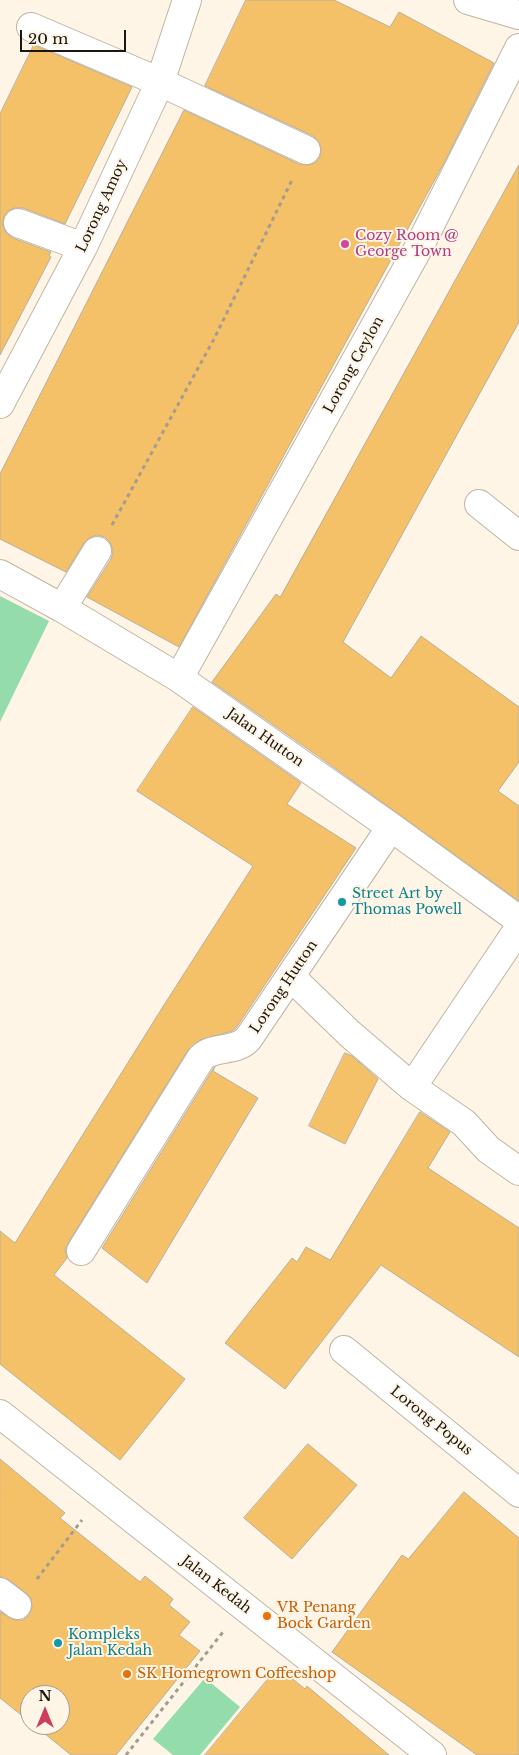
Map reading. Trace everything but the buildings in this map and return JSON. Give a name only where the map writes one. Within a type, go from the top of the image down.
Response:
[{"type":"street","name":"Lorong Amoy","points":[[0,404],[83,247],[160,82],[187,0]]},
{"type":"street","points":[[475,1],[519,15]]},
{"type":"street","points":[[30,28],[160,82],[306,150]]},
{"type":"street","name":"Lorong Ceylon","points":[[179,678],[419,247],[519,48]]},
{"type":"street","points":[[18,222],[83,247]]},
{"type":"street","points":[[479,504],[519,536]]},
{"type":"street","points":[[62,608],[97,551]]},
{"type":"street","name":"Jalan Hutton","points":[[0,574],[62,608],[179,678],[392,827],[518,921]]},
{"type":"street","name":"Lorong Hutton","points":[[81,1251],[201,1058],[211,1051],[244,1044],[392,827]]},
{"type":"street","points":[[412,1087],[518,921]]},
{"type":"street","points":[[291,977],[350,1034],[412,1087],[464,1122],[489,1150],[519,1171]]},
{"type":"street","name":"Lorong Popus","points":[[344,1350],[519,1492]]},
{"type":"street","name":"Jalan Kedah","points":[[0,1414],[432,1755]]},
{"type":"path","points":[[97,551],[214,339],[306,150]]},
{"type":"path","points":[[8,1598],[102,1494]]},
{"type":"path","points":[[126,1755],[244,1606]]},
{"type":"green space","points":[[0,596],[49,621],[0,722]]},
{"type":"green space","points":[[205,1678],[240,1707],[200,1755],[173,1755],[153,1739]]},
{"type":"place","name":"Cozy Room @ George Town","points":[[345,244]]},
{"type":"place","name":"Street Art by Thomas Powell","points":[[342,902]]},
{"type":"place","name":"VR Penang Bock Garden","points":[[267,1616]]},
{"type":"place","name":"Kompleks Jalan Kedah","points":[[58,1643]]},
{"type":"place","name":"SK Homegrown Coffeeshop","points":[[127,1674]]}]
